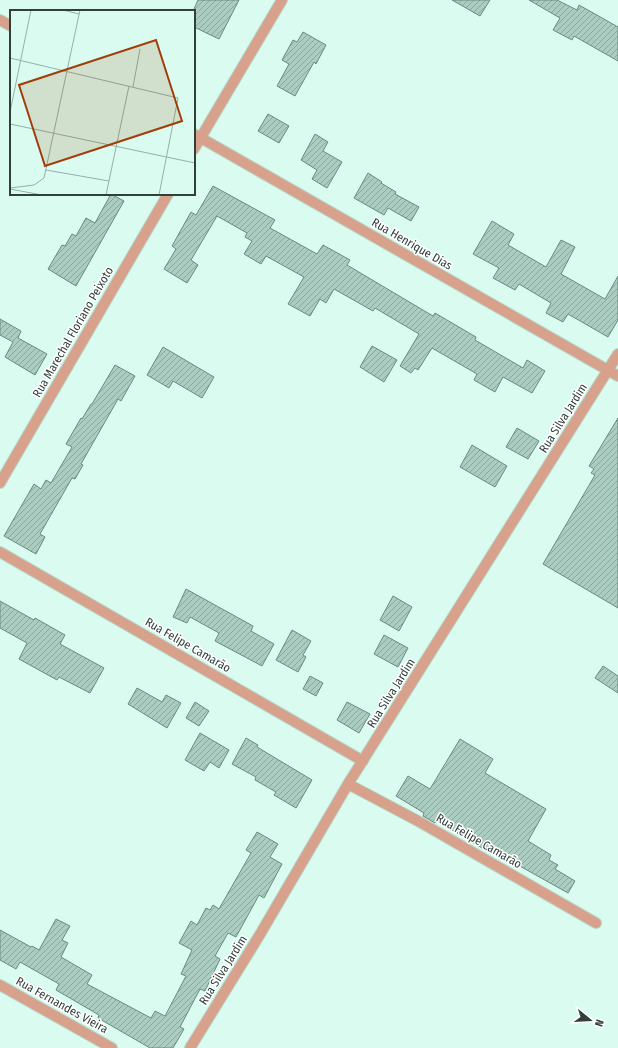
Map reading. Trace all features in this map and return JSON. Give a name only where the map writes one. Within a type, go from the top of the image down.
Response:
[{"type":"street","points":[[197,136],[282,0]]},
{"type":"street","points":[[0,20],[10,25]]},
{"type":"street","name":"Rua Henrique Dias","points":[[197,136],[618,376]]},
{"type":"street","name":"Rua Marechal Floriano Peixoto","points":[[0,483],[167,195]]},
{"type":"street","name":"Rua Silva Jardim","points":[[190,1048],[259,936],[348,784],[618,354]]},
{"type":"street","name":"Rua Felipe Camarão","points":[[0,552],[363,761]]},
{"type":"street","name":"Rua Felipe Camarão","points":[[348,784],[418,821],[596,923]]},
{"type":"street","name":"Rua Fernandes Vieira","points":[[0,985],[112,1048]]},
{"type":"building","points":[[198,0],[239,0],[219,39],[195,27],[194,9]]},
{"type":"building","points":[[452,0],[490,0],[480,16]]},
{"type":"building","points":[[529,0],[557,0],[577,10],[579,5],[618,27],[618,61],[574,36],[572,40],[553,30],[560,18]]},
{"type":"building","points":[[303,32],[326,45],[316,64],[314,62],[295,96],[277,86],[289,64],[282,60],[293,40],[297,42]]},
{"type":"building","points":[[268,114],[289,126],[279,143],[258,131]]},
{"type":"building","points":[[315,134],[328,142],[323,151],[342,162],[327,188],[312,179],[317,170],[301,160]]},
{"type":"building","points":[[368,173],[396,192],[395,194],[419,207],[411,221],[388,208],[384,215],[354,198]]},
{"type":"building","points":[[213,186],[275,220],[270,228],[317,254],[323,245],[350,260],[347,265],[433,316],[435,313],[476,337],[475,340],[523,368],[527,360],[545,371],[532,393],[503,377],[495,392],[474,380],[477,374],[432,348],[418,370],[415,368],[411,373],[400,366],[419,334],[375,308],[373,311],[334,289],[326,303],[320,299],[310,316],[288,304],[304,277],[266,256],[261,264],[244,254],[252,241],[245,237],[247,233],[217,216],[191,260],[198,265],[187,283],[164,269],[176,249],[172,246],[191,212],[196,215]]},
{"type":"building","points":[[110,195],[124,201],[76,286],[48,269],[62,245],[65,246],[72,234],[76,236],[86,218],[95,223]]},
{"type":"building","points":[[492,221],[514,234],[508,245],[546,267],[561,240],[575,247],[561,274],[605,299],[618,276],[618,320],[608,337],[568,314],[563,322],[546,313],[551,303],[519,284],[515,290],[493,278],[499,268],[473,254]]},
{"type":"building","points":[[0,319],[21,331],[18,338],[47,354],[35,375],[5,357],[13,342],[0,335]]},
{"type":"building","points":[[372,346],[397,360],[384,382],[360,367]]},
{"type":"building","points":[[163,347],[214,377],[202,398],[173,381],[169,388],[147,375]]},
{"type":"building","points":[[115,365],[135,376],[121,401],[118,399],[81,464],[83,465],[75,479],[72,478],[40,534],[45,537],[36,554],[4,536],[34,484],[41,489],[46,480],[51,483],[72,447],[66,444]]},
{"type":"building","points":[[618,418],[618,608],[543,564],[595,475],[591,473],[594,469],[589,466]]},
{"type":"building","points":[[517,428],[539,441],[528,459],[506,447]]},
{"type":"building","points":[[472,445],[507,466],[495,487],[460,467]]},
{"type":"building","points":[[186,589],[253,626],[251,631],[274,644],[262,666],[215,641],[219,633],[190,617],[187,623],[173,617]]},
{"type":"building","points":[[393,596],[412,607],[399,631],[380,620]]},
{"type":"building","points":[[0,601],[65,635],[60,644],[104,668],[90,693],[59,677],[57,680],[19,659],[27,643],[0,628]]},
{"type":"building","points":[[292,630],[311,641],[303,655],[306,657],[298,672],[276,660]]},
{"type":"building","points":[[384,635],[408,648],[398,667],[374,654]]},
{"type":"building","points":[[603,666],[618,676],[618,693],[595,678]]},
{"type":"building","points":[[310,676],[323,683],[316,696],[303,689]]},
{"type":"building","points":[[137,688],[162,702],[166,695],[181,703],[167,728],[128,704]]},
{"type":"building","points":[[195,702],[209,711],[199,726],[186,718]]},
{"type":"building","points":[[347,702],[370,714],[359,733],[337,720]]},
{"type":"building","points":[[200,733],[229,750],[219,768],[210,762],[204,771],[185,760]]},
{"type":"building","points":[[246,738],[258,745],[257,747],[312,780],[296,808],[274,795],[276,792],[255,780],[256,777],[232,764]]},
{"type":"building","points":[[460,739],[493,759],[485,773],[546,809],[528,841],[551,855],[549,860],[558,865],[555,869],[575,881],[568,893],[484,846],[482,848],[436,820],[435,823],[423,816],[424,813],[396,796],[408,776],[430,789]]},
{"type":"building","points":[[257,832],[278,844],[270,857],[282,864],[264,898],[259,895],[236,937],[228,933],[215,956],[220,959],[205,991],[200,989],[180,1027],[184,1029],[173,1048],[150,1048],[98,1018],[99,1015],[56,990],[59,984],[20,962],[16,969],[0,960],[0,930],[39,950],[56,919],[70,926],[62,940],[68,943],[61,957],[92,975],[87,984],[151,1018],[155,1011],[165,1016],[186,976],[181,974],[192,950],[179,943],[191,921],[197,925],[206,908],[210,910],[213,905],[219,909],[251,853],[246,850]]}]
